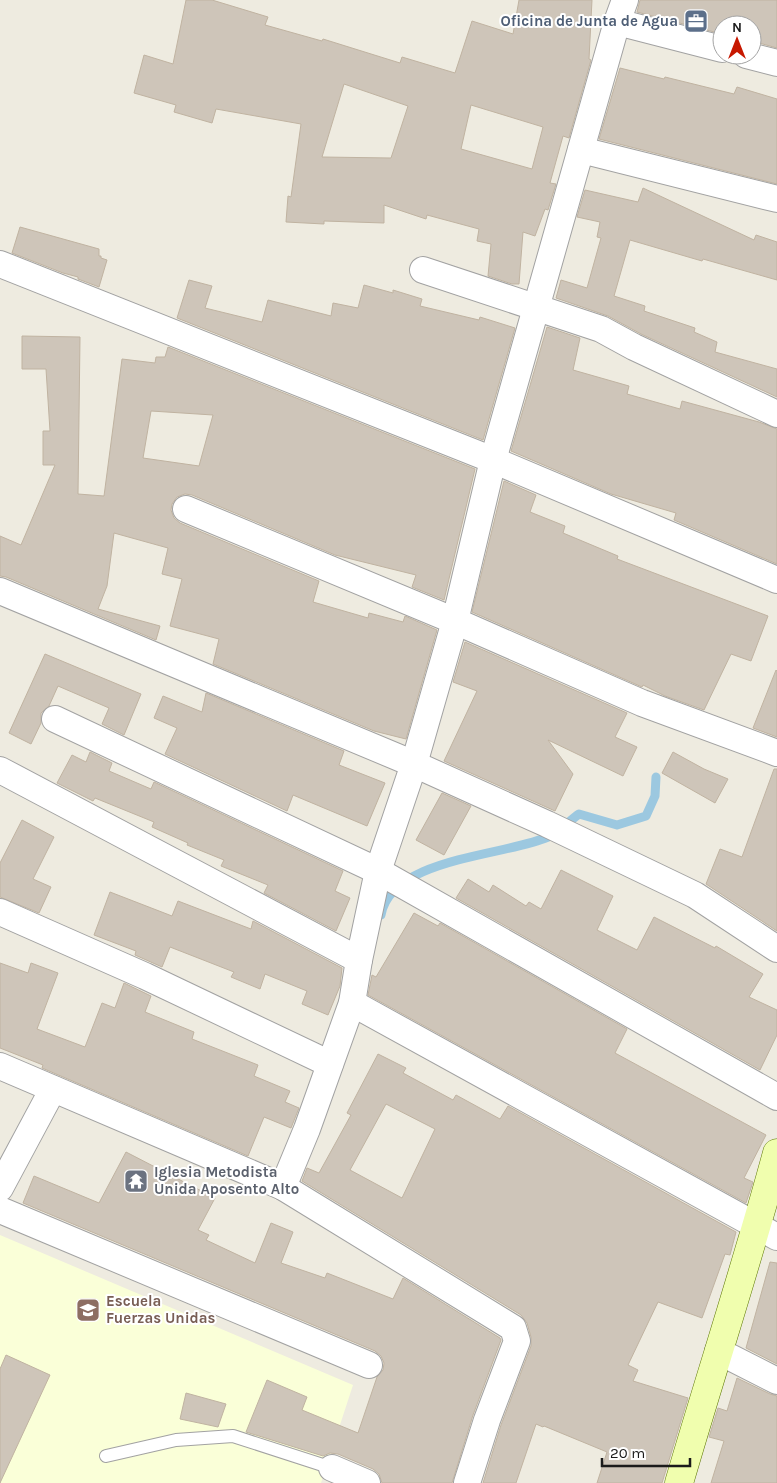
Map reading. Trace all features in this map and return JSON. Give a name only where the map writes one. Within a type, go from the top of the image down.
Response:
[{"type":"street","points":[[283,1187],[307,1128],[352,1003],[358,960],[455,621],[493,460],[621,11],[712,45]]},
{"type":"street","points":[[762,59],[777,63]]},
{"type":"street","points":[[580,150],[777,199]]},
{"type":"street","points":[[0,264],[493,460],[777,580]]},
{"type":"street","points":[[423,270],[601,329],[634,348],[777,414]]},
{"type":"street","points":[[186,509],[455,621],[642,703],[777,753]]},
{"type":"street","points":[[0,591],[414,764],[547,824],[695,895],[777,949]]},
{"type":"street","points":[[55,719],[383,874],[777,1098]]},
{"type":"street","points":[[0,770],[358,960]]},
{"type":"street","points":[[0,912],[145,976],[330,1064]]},
{"type":"street","points":[[352,1003],[767,1231]]},
{"type":"street","points":[[0,1066],[283,1187],[513,1328],[517,1341],[487,1420],[467,1483]]},
{"type":"street","points":[[0,1188],[53,1089]]},
{"type":"street","points":[[679,1483],[718,1351],[767,1231],[777,1152]]},
{"type":"street","points":[[0,1210],[370,1365]]},
{"type":"street","points":[[718,1351],[777,1381]]},
{"type":"street","points":[[332,1468],[367,1483]]},
{"type":"lane","points":[[106,1456],[176,1440],[233,1436],[332,1468]]},
{"type":"shaded area","name":"Escuela Fuerzas Unidas","points":[[0,1235],[353,1385],[321,1483],[0,1483]]},
{"type":"building","points":[[186,0],[212,0],[268,17],[265,25],[322,41],[323,39],[400,63],[402,57],[455,73],[472,21],[513,34],[519,0],[592,0],[589,59],[591,60],[569,138],[563,136],[550,183],[556,184],[548,210],[545,209],[535,236],[523,232],[519,284],[512,284],[488,276],[491,244],[477,241],[479,229],[427,215],[426,219],[384,205],[384,223],[324,221],[324,224],[286,222],[288,196],[291,197],[301,124],[216,109],[212,123],[174,112],[176,105],[134,93],[144,55],[173,64]],"holes":[[[344,84],[408,106],[391,158],[322,157]],[[471,105],[543,127],[532,169],[461,149]]]},
{"type":"building","points":[[640,0],[777,0],[777,48],[762,44],[762,15],[712,15],[712,31],[637,12]]},
{"type":"building","points":[[620,68],[734,94],[737,87],[777,99],[777,184],[599,139]]},
{"type":"building","points":[[643,188],[754,240],[756,235],[777,242],[777,280],[630,240],[614,296],[645,306],[644,311],[695,328],[694,332],[717,342],[715,352],[777,369],[777,397],[641,334],[608,316],[556,298],[561,280],[587,288],[601,238],[597,237],[600,222],[577,217],[585,190],[638,202]]},
{"type":"building","points":[[20,227],[99,249],[99,256],[107,260],[99,287],[78,279],[78,277],[12,253]]},
{"type":"building","points":[[189,280],[212,286],[205,308],[262,322],[268,300],[331,316],[333,303],[358,308],[364,285],[393,293],[393,290],[422,299],[420,306],[479,320],[480,317],[515,328],[483,440],[177,318]]},
{"type":"building","points":[[547,327],[580,338],[573,370],[629,386],[627,394],[680,409],[682,401],[759,422],[777,429],[777,564],[674,520],[676,513],[611,494],[511,451]]},
{"type":"building","points":[[22,336],[80,337],[78,494],[104,496],[122,359],[155,363],[156,357],[165,357],[168,347],[475,469],[444,600],[412,587],[416,575],[335,555],[192,495],[185,494],[177,497],[172,504],[171,510],[174,518],[180,523],[319,581],[313,602],[368,618],[369,613],[403,622],[405,616],[437,630],[406,739],[374,731],[213,664],[219,639],[170,626],[182,579],[162,574],[168,548],[114,533],[107,586],[98,609],[160,626],[156,640],[0,576],[0,536],[21,545],[55,465],[43,465],[43,431],[50,431],[46,369],[22,369]],"holes":[[[151,411],[213,415],[199,466],[143,458]]]},
{"type":"building","points":[[504,481],[536,495],[530,512],[565,526],[563,533],[618,556],[617,559],[768,616],[751,661],[731,654],[704,710],[665,696],[643,685],[642,687],[472,612]]},
{"type":"building","points":[[465,642],[627,713],[615,737],[637,747],[623,776],[548,740],[573,774],[555,811],[444,761],[477,691],[453,682]]},
{"type":"building","points":[[45,654],[141,694],[124,735],[102,724],[109,708],[58,686],[49,706],[41,713],[41,723],[31,744],[9,733]]},
{"type":"building","points":[[777,671],[777,737],[753,728]]},
{"type":"building","points":[[206,693],[344,751],[339,765],[385,783],[367,826],[293,795],[287,811],[165,754],[177,728],[154,718],[163,696],[202,712]]},
{"type":"building","points":[[90,752],[112,763],[109,771],[151,789],[154,782],[343,871],[335,891],[350,898],[336,931],[264,893],[268,885],[221,866],[224,860],[187,845],[188,843],[152,827],[154,822],[95,798],[93,801],[57,783],[72,755],[86,762]]},
{"type":"building","points":[[673,752],[704,769],[728,779],[715,803],[662,773]]},
{"type":"building","points":[[774,769],[777,769],[777,931],[706,884],[720,849],[742,857]]},
{"type":"building","points":[[442,793],[471,806],[444,855],[416,840]]},
{"type":"building","points":[[22,820],[54,837],[33,879],[51,887],[39,913],[0,897],[0,863]]},
{"type":"building","points":[[561,870],[613,896],[597,930],[637,950],[654,917],[715,948],[716,946],[763,974],[749,997],[777,1010],[777,1035],[760,1070],[456,898],[468,879],[489,892],[493,885],[526,906],[529,902],[541,909]]},
{"type":"building","points":[[110,892],[172,916],[178,901],[251,929],[253,921],[342,968],[340,986],[328,1015],[302,1004],[307,991],[265,974],[260,989],[231,977],[234,972],[170,947],[162,967],[135,955],[136,951],[94,935]]},
{"type":"building","points":[[414,913],[438,926],[440,923],[627,1029],[615,1053],[766,1135],[744,1178],[753,1182],[746,1203],[368,995],[372,975],[376,977]]},
{"type":"building","points":[[0,963],[28,973],[31,963],[58,973],[37,1029],[85,1047],[102,1003],[115,1008],[124,983],[151,996],[145,1012],[194,1032],[192,1039],[258,1065],[254,1076],[290,1091],[285,1102],[299,1108],[291,1128],[264,1117],[248,1156],[42,1068],[43,1065],[0,1048]]},
{"type":"building","points":[[378,1054],[406,1068],[403,1073],[453,1100],[456,1095],[500,1119],[508,1106],[736,1232],[730,1255],[725,1254],[702,1318],[658,1302],[628,1365],[638,1370],[633,1381],[688,1398],[662,1483],[597,1483],[607,1452],[536,1424],[516,1483],[483,1483],[501,1425],[531,1346],[531,1337],[527,1323],[521,1315],[302,1181],[307,1168],[319,1173],[351,1115],[347,1113]],"holes":[[[386,1104],[435,1129],[402,1198],[350,1170]]]},
{"type":"building","points":[[126,1152],[215,1198],[198,1230],[209,1235],[206,1240],[255,1263],[271,1223],[293,1232],[281,1263],[325,1278],[327,1273],[393,1299],[403,1278],[500,1338],[501,1340],[473,1415],[452,1483],[382,1483],[379,1474],[373,1469],[338,1454],[330,1453],[323,1456],[246,1432],[267,1380],[307,1397],[302,1410],[358,1433],[377,1377],[383,1370],[384,1363],[381,1356],[375,1351],[23,1203],[34,1176],[99,1203]]},
{"type":"building","points":[[770,1262],[777,1263],[777,1364],[746,1348]]},
{"type":"building","points":[[6,1355],[50,1375],[0,1483],[0,1369]]},
{"type":"building","points":[[737,1378],[777,1396],[777,1483],[711,1483],[724,1441],[709,1437],[718,1408],[727,1411]]},
{"type":"building","points":[[186,1393],[226,1404],[218,1427],[180,1419]]},
{"type":"waterway","points":[[381,915],[389,896],[405,881],[427,870],[548,837],[579,814],[617,825],[646,816],[655,796],[656,777]]},
{"type":"place","name":"Oficina de Junta de Agua","points":[[696,21]]},
{"type":"place","name":"Iglesia Metodista Unida Aposento Alto","points":[[136,1181]]},
{"type":"place","name":"Escuela Fuerzas Unidas","points":[[88,1310]]}]
